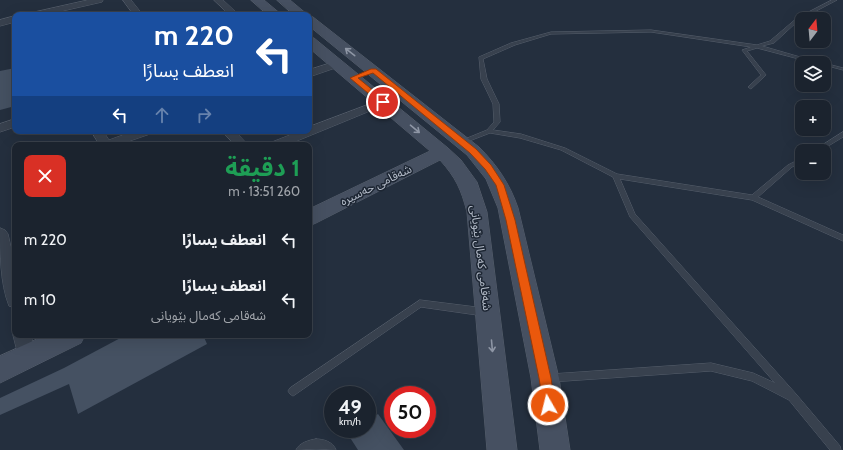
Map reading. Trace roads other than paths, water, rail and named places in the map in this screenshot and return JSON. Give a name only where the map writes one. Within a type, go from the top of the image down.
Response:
[{"type":"main road","points":[[257,0],[272,12]]},
{"type":"main road","points":[[283,0],[298,12]]},
{"type":"main road","points":[[312,22],[374,70],[462,142],[484,162],[493,173],[503,192],[508,208],[545,378],[555,450]]},
{"type":"main road","name":"شەقامی کەمال بێویانی","points":[[312,44],[442,152],[459,170],[470,187],[474,198],[480,234],[489,313],[498,447]]},
{"type":"main road","points":[[354,78],[374,70]]},
{"type":"main road","name":"شەقامی حەسیرە","points":[[312,217],[442,152]]},
{"type":"main road","points":[[0,370],[25,346],[59,338]]},
{"type":"street","points":[[42,12],[64,4],[99,0]]},
{"type":"street","points":[[127,0],[137,12]]},
{"type":"street","points":[[218,0],[232,12]]},
{"type":"street","points":[[0,23],[12,20]]},
{"type":"street","points":[[312,73],[337,64]]},
{"type":"street","points":[[312,131],[383,102]]},
{"type":"street","points":[[0,128],[12,124]]},
{"type":"street","points":[[115,142],[137,134]]},
{"type":"street","points":[[231,134],[239,142]]},
{"type":"street","points":[[283,142],[303,134]]},
{"type":"street","points":[[1,240],[12,288]]},
{"type":"lane","points":[[751,87],[764,75],[744,50],[772,42],[798,19],[834,0]]},
{"type":"lane","points":[[462,142],[489,131],[497,122],[496,104],[484,79],[481,58],[513,44],[551,33],[651,31],[756,46],[795,57]]},
{"type":"lane","points":[[831,66],[843,69]]},
{"type":"lane","points":[[489,131],[521,136],[563,149],[616,176],[753,198],[843,238]]},
{"type":"lane","points":[[827,144],[843,134]]},
{"type":"lane","points":[[753,198],[790,166],[795,164]]},
{"type":"lane","points":[[616,176],[632,215],[792,397],[836,450]]},
{"type":"lane","points":[[293,392],[420,303],[489,313]]},
{"type":"lane","points":[[545,378],[711,367],[753,377],[792,397]]},
{"type":"lane","points":[[301,450],[314,444],[321,444],[332,450]]}]
